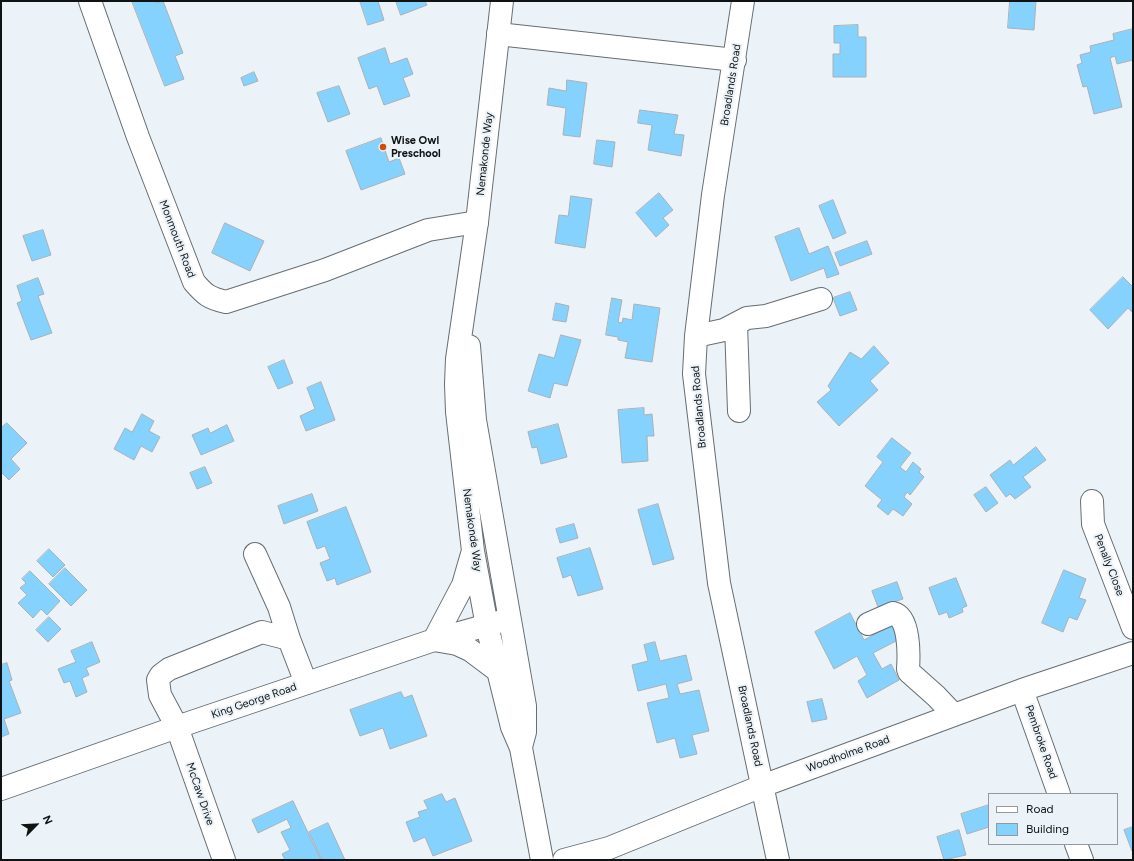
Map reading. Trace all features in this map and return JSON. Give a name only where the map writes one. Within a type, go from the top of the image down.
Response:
[{"type":"main road","name":"Monmouth Road","points":[[90,1],[138,137],[194,282],[210,298],[226,302],[325,270],[428,230],[477,222]]},
{"type":"main road","name":"Nemakonde Way","points":[[502,1],[477,222],[457,359],[456,391],[457,412],[473,551],[498,671],[512,727],[521,748],[542,860]]},
{"type":"main road","name":"Broadlands Road","points":[[743,1],[713,195],[696,336],[694,374],[719,582],[778,860]]},
{"type":"main road","points":[[498,34],[735,60]]},
{"type":"main road","points":[[696,336],[724,330],[747,318],[766,316],[821,299]]},
{"type":"main road","name":"Nemakonde Way","points":[[465,307],[475,420],[525,706],[525,732],[521,748]]},
{"type":"main road","points":[[736,324],[739,411]]},
{"type":"main road","name":"Penally Close","points":[[1092,501],[1093,524],[1133,628]]},
{"type":"main road","points":[[473,551],[462,585],[434,640],[457,644],[470,650],[498,671]]},
{"type":"main road","points":[[255,554],[279,607],[289,639],[306,683]]},
{"type":"main road","points":[[279,607],[262,632],[289,639]]},
{"type":"main road","points":[[868,624],[893,613],[899,617],[907,632],[909,646],[909,672],[936,696],[954,715]]},
{"type":"main road","name":"King George Road","points":[[1,789],[177,727],[434,640],[509,619]]},
{"type":"main road","name":"McCaw Drive","points":[[224,860],[177,727],[160,694],[158,680],[161,675],[169,669],[197,656],[262,632]]},
{"type":"main road","name":"Woodholme Road","points":[[564,860],[609,848],[762,786],[1022,690],[1133,653]]},
{"type":"main road","name":"Pembroke Road","points":[[1022,690],[1059,793]]},
{"type":"main road","points":[[1076,845],[1082,860]]},
{"type":"building","points":[[132,1],[154,1],[155,3],[163,1],[183,53],[175,56],[184,79],[165,86]]},
{"type":"building","points":[[360,1],[378,1],[384,20],[368,25]]},
{"type":"building","points":[[396,1],[425,1],[427,5],[401,15]]},
{"type":"building","points":[[1010,1],[1036,1],[1034,30],[1008,28]]},
{"type":"building","points":[[858,25],[858,37],[866,37],[866,77],[833,77],[833,54],[840,54],[840,43],[834,43],[834,26]]},
{"type":"building","points":[[1133,29],[1133,60],[1117,64],[1115,56],[1110,58],[1122,107],[1094,114],[1087,86],[1083,87],[1077,65],[1082,63],[1080,55],[1091,52],[1090,46],[1114,40],[1113,34]]},
{"type":"building","points":[[385,48],[390,64],[407,58],[413,74],[403,78],[410,96],[384,105],[377,86],[369,89],[358,58]]},
{"type":"building","points":[[254,72],[258,81],[244,86],[241,78]]},
{"type":"building","points":[[567,80],[587,83],[580,137],[563,135],[566,108],[547,105],[549,88],[566,91]]},
{"type":"building","points":[[339,86],[350,114],[328,122],[317,93]]},
{"type":"building","points":[[640,110],[678,115],[674,134],[684,135],[681,156],[648,150],[652,125],[638,123]]},
{"type":"building","points":[[381,138],[389,162],[399,158],[405,174],[361,190],[346,151]]},
{"type":"building","points":[[597,140],[615,142],[612,167],[594,164]]},
{"type":"building","points":[[659,193],[673,210],[663,218],[669,225],[656,237],[636,213]]},
{"type":"building","points":[[571,196],[592,199],[585,248],[555,243],[559,215],[568,216]]},
{"type":"building","points":[[833,200],[846,233],[833,239],[819,206]]},
{"type":"building","points":[[225,223],[264,241],[250,271],[212,253]]},
{"type":"building","points":[[799,228],[809,254],[828,246],[839,274],[827,278],[824,268],[791,281],[775,237]]},
{"type":"building","points":[[43,230],[51,255],[32,261],[23,236]]},
{"type":"building","points":[[867,241],[872,254],[840,266],[835,253]]},
{"type":"building","points":[[1123,277],[1133,287],[1133,313],[1128,308],[1108,329],[1090,310]]},
{"type":"building","points":[[38,278],[44,294],[38,296],[52,333],[31,340],[17,303],[22,301],[17,286]]},
{"type":"building","points":[[850,292],[857,310],[840,316],[833,298]]},
{"type":"building","points":[[612,298],[622,300],[618,322],[622,323],[623,318],[632,320],[634,304],[660,308],[652,362],[625,358],[628,342],[618,340],[618,337],[606,335]]},
{"type":"building","points":[[556,303],[569,306],[566,322],[553,320]]},
{"type":"building","points":[[561,335],[581,340],[567,386],[554,383],[550,398],[528,391],[539,354],[554,358]]},
{"type":"building","points":[[874,346],[889,363],[870,381],[878,390],[839,426],[817,402],[831,390],[828,386],[850,352],[861,359]]},
{"type":"building","points":[[284,360],[293,383],[278,389],[268,367]]},
{"type":"building","points":[[321,382],[335,420],[306,431],[300,416],[315,409],[307,388]]},
{"type":"building","points":[[644,408],[644,415],[652,414],[654,436],[647,436],[648,461],[622,463],[618,410]]},
{"type":"building","points":[[142,414],[154,421],[149,431],[160,437],[152,452],[141,446],[134,460],[114,449],[125,428],[132,432]]},
{"type":"building","points":[[7,423],[27,443],[11,459],[20,469],[9,480],[1,472],[1,428]]},
{"type":"building","points":[[558,424],[567,457],[541,464],[537,447],[532,448],[528,432]]},
{"type":"building","points":[[227,425],[234,441],[201,455],[192,435],[208,428],[210,433]]},
{"type":"building","points":[[892,438],[911,453],[900,467],[906,472],[913,462],[921,469],[919,472],[924,477],[910,495],[907,492],[904,497],[912,504],[903,516],[893,509],[888,515],[877,506],[882,500],[865,486],[883,462],[877,457]]},
{"type":"building","points":[[1036,447],[1046,460],[1023,477],[1031,487],[1015,499],[1010,494],[1006,497],[990,475],[1010,460],[1013,465]]},
{"type":"building","points":[[205,467],[212,483],[197,489],[190,473]]},
{"type":"building","points":[[986,487],[998,503],[986,512],[974,495]]},
{"type":"building","points":[[312,494],[318,511],[284,524],[278,506]]},
{"type":"building","points":[[658,504],[674,559],[653,565],[638,510]]},
{"type":"building","points":[[346,507],[371,572],[337,585],[335,578],[327,581],[320,563],[330,559],[325,546],[317,549],[307,522]]},
{"type":"building","points":[[574,524],[578,538],[560,543],[556,529]]},
{"type":"building","points":[[590,548],[603,589],[578,596],[571,575],[563,578],[557,558]]},
{"type":"building","points":[[49,549],[65,565],[53,577],[37,561]]},
{"type":"building","points":[[65,568],[87,590],[71,606],[49,584]]},
{"type":"building","points":[[1064,570],[1086,579],[1079,598],[1086,600],[1077,620],[1069,617],[1063,632],[1042,623]]},
{"type":"building","points":[[30,571],[60,601],[47,615],[41,609],[33,618],[18,603],[27,595],[20,588],[26,583],[22,579]]},
{"type":"building","points":[[956,578],[967,606],[962,608],[963,612],[949,618],[947,612],[939,615],[929,588]]},
{"type":"building","points":[[897,582],[903,599],[878,607],[872,591]]},
{"type":"building","points":[[850,613],[864,640],[892,625],[900,639],[873,653],[882,669],[891,664],[899,680],[867,698],[858,681],[867,675],[857,656],[834,669],[815,632]]},
{"type":"building","points":[[49,617],[61,629],[48,642],[36,630]]},
{"type":"building","points":[[92,642],[100,662],[86,668],[89,675],[82,678],[87,692],[76,697],[70,681],[64,683],[58,669],[76,662],[71,651]]},
{"type":"building","points":[[655,642],[660,661],[686,655],[692,680],[677,684],[680,694],[699,690],[709,731],[692,735],[697,754],[680,758],[675,738],[657,743],[647,703],[669,698],[666,684],[638,691],[632,665],[648,661],[644,645]]},
{"type":"building","points":[[7,663],[12,680],[9,681],[21,713],[4,719],[9,734],[1,737],[1,665]]},
{"type":"building","points":[[401,692],[404,698],[412,695],[427,736],[390,749],[383,728],[360,736],[350,710]]},
{"type":"building","points":[[822,699],[827,719],[812,722],[807,702]]},
{"type":"building","points":[[442,794],[446,802],[455,798],[472,841],[433,856],[425,837],[414,842],[406,822],[420,817],[418,812],[428,809],[424,801]]},
{"type":"building","points":[[293,801],[321,860],[285,860],[282,854],[290,850],[281,832],[291,828],[287,819],[258,833],[252,820]]},
{"type":"building","points":[[988,805],[988,827],[967,834],[961,814]]},
{"type":"building","points":[[328,823],[345,860],[322,860],[309,832]]},
{"type":"building","points":[[1133,827],[1133,851],[1132,851],[1124,830]]},
{"type":"building","points":[[959,830],[966,855],[944,860],[937,837]]},
{"type":"place","name":"Wise Owl Preschool","points":[[383,147]]}]
